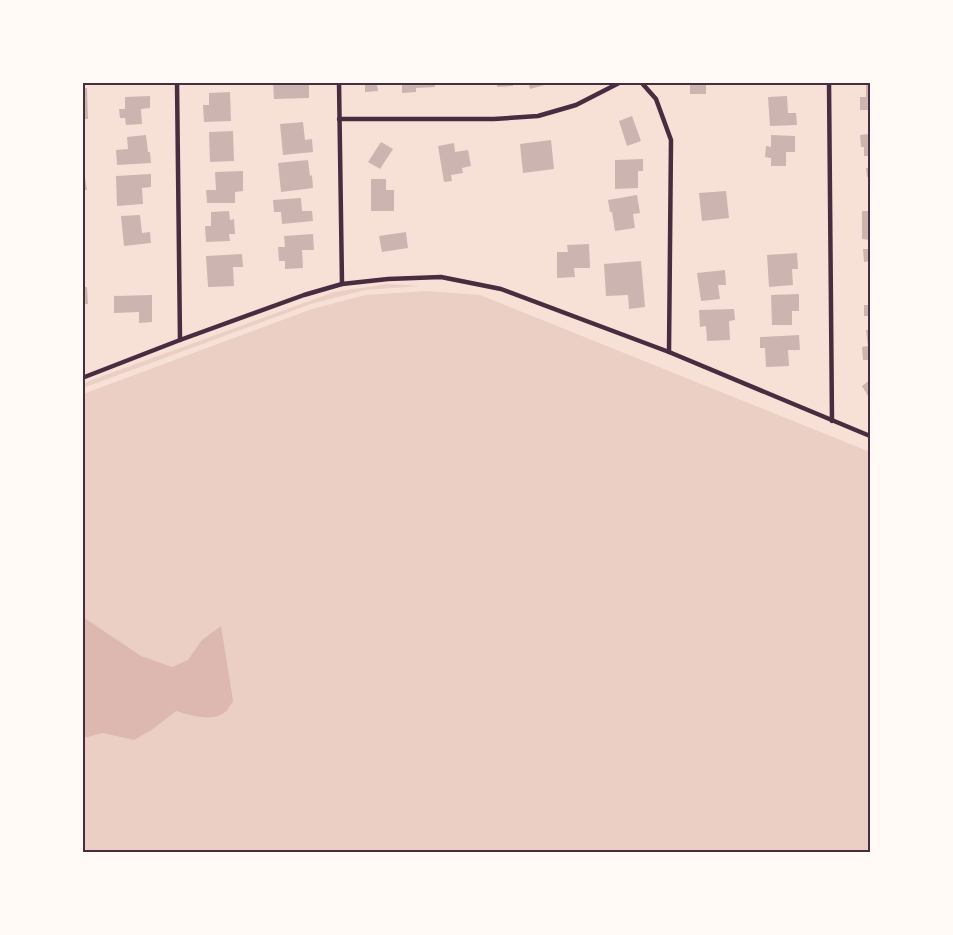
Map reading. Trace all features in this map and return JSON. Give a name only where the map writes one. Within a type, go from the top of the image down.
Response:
[{"type":"street","points":[[177,82],[180,340]]},
{"type":"street","points":[[339,82],[342,284]]},
{"type":"street","points":[[339,119],[494,119],[538,116],[576,105],[621,82]]},
{"type":"street","points":[[641,82],[656,99],[671,140],[669,352]]},
{"type":"street","points":[[829,82],[832,421]]},
{"type":"street","points":[[82,378],[304,295],[342,284],[441,277],[501,290],[669,352],[870,436]]},
{"type":"shaded area","points":[[388,284],[420,286],[365,290],[311,304],[83,388],[83,384],[89,381],[334,292]]},
{"type":"shaded area","points":[[426,291],[480,295],[870,452],[870,852],[83,852],[83,394],[312,309],[365,295]]},
{"type":"shaded area","points":[[83,617],[141,656],[172,667],[188,660],[202,640],[221,626],[233,701],[228,709],[219,716],[200,717],[176,711],[134,740],[103,733],[83,738]]},
{"type":"building","points":[[273,82],[309,82],[309,98],[274,99]]},
{"type":"building","points":[[365,82],[386,82],[386,84],[377,85],[378,91],[365,92]]},
{"type":"building","points":[[402,82],[435,82],[435,87],[416,88],[416,92],[402,93]]},
{"type":"building","points":[[497,82],[513,82],[513,86],[497,87]]},
{"type":"building","points":[[528,82],[552,82],[552,83],[530,89]]},
{"type":"building","points":[[690,82],[706,82],[706,94],[690,94]]},
{"type":"building","points":[[866,82],[870,82],[870,110],[860,110],[860,97],[866,97]]},
{"type":"building","points":[[82,88],[87,88],[88,119],[82,119]]},
{"type":"building","points":[[230,92],[231,121],[204,122],[203,105],[209,105],[209,93]]},
{"type":"building","points":[[150,96],[150,108],[141,109],[142,124],[126,125],[125,118],[120,118],[119,109],[125,109],[125,97]]},
{"type":"building","points":[[787,96],[788,113],[796,113],[797,125],[770,126],[768,97]]},
{"type":"building","points":[[632,116],[641,141],[627,146],[619,121]]},
{"type":"building","points":[[303,122],[305,140],[312,139],[313,152],[283,155],[280,124]]},
{"type":"building","points":[[233,131],[234,161],[210,162],[209,132]]},
{"type":"building","points":[[870,134],[870,156],[864,156],[860,135]]},
{"type":"building","points":[[146,135],[151,163],[117,165],[116,150],[128,149],[127,137]]},
{"type":"building","points":[[771,135],[795,136],[795,152],[786,152],[786,166],[771,166],[771,158],[765,157],[766,146],[771,147]]},
{"type":"building","points":[[551,140],[554,169],[523,173],[520,144]]},
{"type":"building","points":[[381,142],[393,149],[380,169],[368,162]]},
{"type":"building","points":[[454,143],[455,152],[468,150],[471,166],[462,168],[463,173],[451,175],[452,181],[444,182],[438,146]]},
{"type":"building","points":[[643,159],[643,171],[638,171],[638,188],[615,189],[615,160]]},
{"type":"building","points":[[308,160],[313,188],[281,192],[278,163]]},
{"type":"building","points":[[866,168],[870,168],[870,177],[867,177]]},
{"type":"building","points":[[243,171],[243,191],[235,192],[235,203],[207,203],[206,190],[216,190],[215,172]]},
{"type":"building","points":[[151,174],[151,187],[142,188],[143,204],[117,206],[116,176]]},
{"type":"building","points":[[82,177],[85,177],[87,190],[82,190]]},
{"type":"building","points":[[371,179],[386,179],[386,190],[394,190],[394,211],[371,211]]},
{"type":"building","points":[[726,191],[729,218],[702,221],[699,193]]},
{"type":"building","points":[[637,195],[640,213],[633,214],[635,228],[615,231],[608,200]]},
{"type":"building","points":[[301,198],[302,211],[312,211],[313,221],[282,224],[281,212],[274,212],[273,200]]},
{"type":"building","points":[[229,211],[230,220],[234,219],[235,234],[229,234],[230,241],[206,242],[205,226],[211,226],[211,212]]},
{"type":"building","points":[[862,211],[870,211],[870,240],[862,239]]},
{"type":"building","points":[[140,215],[142,233],[150,232],[151,243],[124,246],[121,216]]},
{"type":"building","points":[[406,232],[408,248],[382,252],[379,236]]},
{"type":"building","points":[[313,234],[314,250],[302,250],[303,268],[285,269],[285,261],[279,261],[278,247],[285,247],[284,236]]},
{"type":"building","points":[[589,244],[590,268],[574,268],[575,277],[557,278],[557,252],[568,252],[567,245]]},
{"type":"building","points":[[863,249],[870,249],[870,261],[864,262]]},
{"type":"building","points":[[797,253],[798,269],[792,269],[793,285],[769,287],[767,255]]},
{"type":"building","points":[[242,254],[243,267],[233,267],[234,286],[208,287],[206,256]]},
{"type":"building","points":[[641,261],[645,307],[629,309],[628,295],[606,296],[604,264]]},
{"type":"building","points":[[725,270],[726,285],[718,285],[720,299],[701,301],[697,273]]},
{"type":"building","points":[[82,287],[87,287],[88,304],[82,304]]},
{"type":"building","points":[[799,294],[799,311],[792,311],[792,325],[772,325],[771,295]]},
{"type":"building","points":[[152,295],[152,322],[139,323],[139,312],[114,313],[114,296]]},
{"type":"building","points":[[864,305],[870,305],[870,316],[864,316]]},
{"type":"building","points":[[734,309],[735,320],[729,321],[730,340],[707,341],[706,326],[700,327],[699,310]]},
{"type":"building","points":[[866,330],[870,330],[870,360],[863,360],[862,347],[868,346]]},
{"type":"building","points":[[799,335],[800,350],[788,350],[789,366],[766,367],[765,348],[760,348],[760,337]]},
{"type":"building","points":[[870,380],[870,394],[868,396],[862,386]]}]
